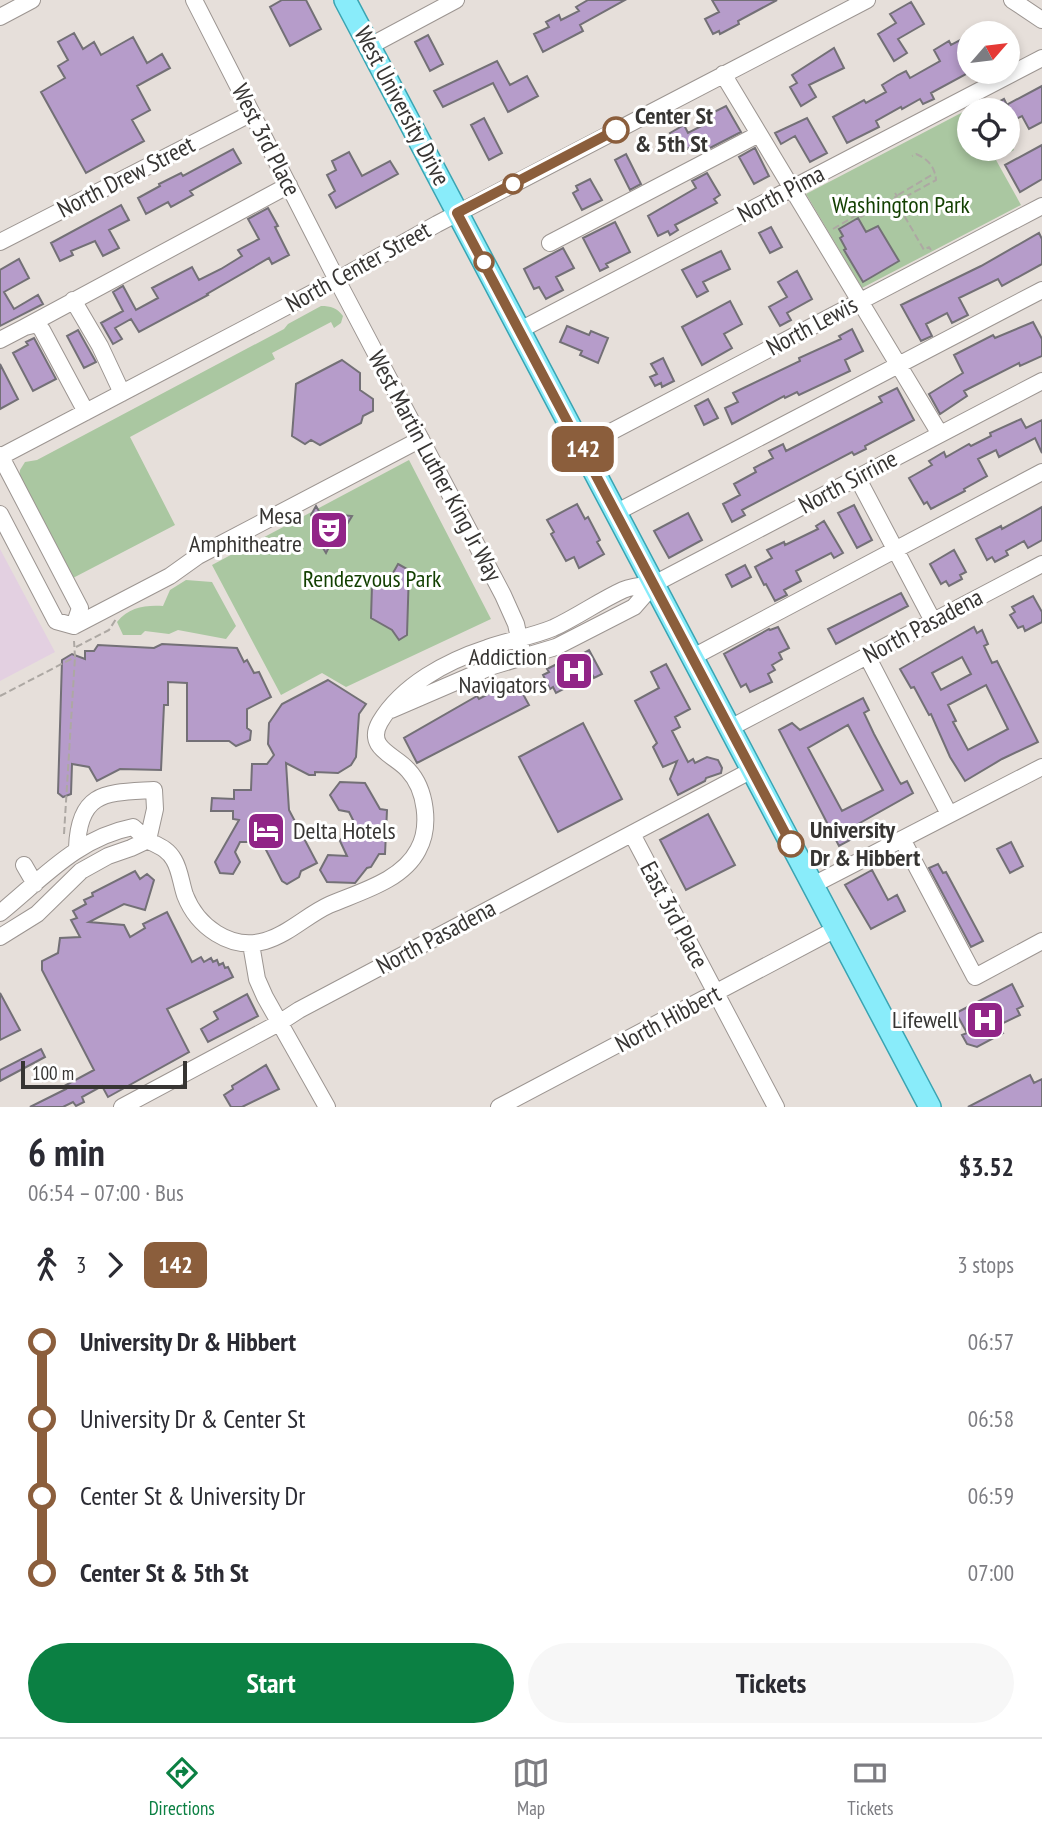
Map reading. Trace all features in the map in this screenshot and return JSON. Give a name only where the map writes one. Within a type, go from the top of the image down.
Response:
[{"type":"main road","name":"West University Drive","points":[[345,0],[930,1107]]},
{"type":"street","points":[[0,17],[32,0]]},
{"type":"street","name":"West 3rd Place","points":[[194,0],[337,280]]},
{"type":"street","points":[[370,46],[456,0]]},
{"type":"street","name":"North Center Street","points":[[0,456],[337,280],[457,213],[867,0]]},
{"type":"street","points":[[1012,0],[1042,20]]},
{"type":"street","name":"North Pima","points":[[520,330],[1042,58]]},
{"type":"street","points":[[723,74],[940,434]]},
{"type":"street","name":"North Drew Street","points":[[0,242],[252,113]]},
{"type":"street","points":[[550,243],[759,134]]},
{"type":"street","points":[[0,340],[289,185]]},
{"type":"street","name":"North Lewis","points":[[582,446],[1042,206]]},
{"type":"street","name":"West Martin Luther King Jr Way","points":[[337,280],[503,595],[516,624],[523,656]]},
{"type":"street","points":[[617,512],[1042,290]]},
{"type":"street","points":[[74,300],[122,393]]},
{"type":"street","points":[[25,327],[37,324],[42,330],[86,412]]},
{"type":"street","name":"North Sirrine","points":[[654,583],[1042,381]]},
{"type":"street","points":[[0,514],[56,621],[74,626],[170,576],[198,556],[421,439]]},
{"type":"street","points":[[0,456],[80,608],[74,626]]},
{"type":"street","points":[[693,657],[1042,472]]},
{"type":"street","points":[[857,477],[933,621]]},
{"type":"street","name":"North Pasadena","points":[[730,728],[1042,564]]},
{"type":"street","points":[[0,913],[73,851],[98,837],[133,827],[167,851],[174,860],[186,897],[194,913],[204,924],[228,939],[251,944],[279,936],[321,909],[378,884],[402,870],[418,851],[425,817],[424,801],[411,772],[383,751],[376,738],[377,726],[405,691],[431,674],[486,648],[555,627],[626,589],[654,583]]},
{"type":"street","points":[[388,711],[493,666],[556,647],[634,607],[654,583]]},
{"type":"street","points":[[867,656],[949,814]]},
{"type":"street","points":[[813,885],[1042,766]]},
{"type":"street","name":"North Pasadena","points":[[122,1107],[752,770]]},
{"type":"street","points":[[73,851],[89,806],[105,793],[154,790],[155,809],[148,840]]},
{"type":"street","name":"East 3rd Place","points":[[632,834],[776,1107]]},
{"type":"street","points":[[902,839],[975,977],[1042,941]]},
{"type":"street","points":[[0,937],[37,914],[81,871],[108,856],[148,840]]},
{"type":"street","points":[[24,865],[35,884]]},
{"type":"street","name":"North Hibbert","points":[[499,1107],[836,929]]},
{"type":"street","points":[[251,944],[257,979],[327,1107]]},
{"type":"path","points":[[897,202],[936,180],[935,173],[925,158],[916,154],[912,156]]},
{"type":"path","points":[[859,213],[861,217],[935,173]]},
{"type":"path","points":[[896,195],[897,202],[924,250],[929,247],[932,251]]},
{"type":"path","points":[[820,236],[875,204]]},
{"type":"path","points":[[75,648],[110,630],[118,615],[113,606]]},
{"type":"path","points":[[73,851],[63,844],[75,657],[74,626]]},
{"type":"path","points":[[0,696],[75,657]]},
{"type":"shaded area","points":[[0,549],[55,652],[0,681]]},
{"type":"green space","name":"Washington Park","points":[[957,115],[957,161],[997,161],[1021,205],[862,288],[806,194]]},
{"type":"green space","points":[[321,306],[338,311],[343,316],[341,323],[334,328],[331,322],[272,353],[275,359],[130,437],[175,525],[73,578],[19,478],[25,462],[37,460],[284,329],[288,324]]},
{"type":"green space","name":"Rendezvous Park","points":[[409,460],[491,619],[346,687],[322,673],[281,695],[212,565]]},
{"type":"green space","points":[[186,580],[212,582],[236,626],[226,639],[178,630],[169,634],[145,631],[141,635],[123,635],[117,622],[122,617],[138,608],[163,606],[170,590]]},
{"type":"building","points":[[282,0],[306,0],[321,29],[290,46],[270,7]]},
{"type":"building","points":[[588,0],[625,0],[580,25],[583,31],[543,52],[534,34],[549,27],[546,22],[559,15],[561,20],[579,11],[576,7]]},
{"type":"building","points":[[712,0],[777,0],[738,21],[739,24],[720,34],[719,31],[713,34],[705,19],[719,12]]},
{"type":"building","points":[[911,2],[924,24],[898,39],[907,53],[894,61],[878,34],[896,23],[890,14]]},
{"type":"building","points":[[74,33],[83,49],[94,42],[101,55],[133,37],[147,63],[162,54],[170,68],[137,86],[150,110],[132,120],[144,141],[86,173],[41,92],[65,78],[58,66],[68,60],[58,42]]},
{"type":"building","points":[[428,35],[443,64],[430,71],[415,42]]},
{"type":"building","points":[[949,41],[951,45],[957,42],[957,79],[931,93],[934,99],[923,104],[920,99],[902,109],[901,107],[876,121],[879,127],[847,143],[833,117],[864,100],[866,103],[886,92],[882,85],[898,75],[906,71],[910,78],[940,61],[934,50]]},
{"type":"building","points":[[834,48],[844,68],[809,85],[816,97],[801,106],[790,87],[797,83],[792,75]]},
{"type":"building","points":[[497,61],[510,85],[527,76],[538,96],[508,112],[493,83],[443,107],[434,91]]},
{"type":"building","points":[[1042,86],[1042,122],[1029,129],[1022,116],[1020,117],[1019,98]]},
{"type":"building","points":[[726,106],[741,132],[708,149],[706,144],[691,152],[688,148],[681,152],[670,133],[684,125],[688,133],[713,120],[710,114]]},
{"type":"building","points":[[484,118],[502,153],[489,160],[471,125]]},
{"type":"building","points":[[807,118],[827,153],[810,162],[795,136],[781,144],[775,133]]},
{"type":"building","points":[[1042,145],[1042,179],[1020,192],[1005,165],[1020,161],[1020,157]]},
{"type":"building","points":[[755,148],[769,176],[754,184],[739,157]]},
{"type":"building","points":[[233,149],[241,163],[190,191],[193,195],[171,207],[168,202],[146,214],[138,198],[160,186],[159,184],[181,173],[183,176]]},
{"type":"building","points":[[349,152],[362,176],[390,161],[398,174],[336,208],[329,195],[335,191],[327,175],[336,170],[332,161]]},
{"type":"building","points":[[626,154],[641,184],[630,190],[615,160]]},
{"type":"building","points":[[707,173],[720,195],[714,199],[717,203],[675,225],[678,230],[670,235],[668,231],[658,236],[648,216],[696,188],[692,181]]},
{"type":"building","points":[[590,179],[602,200],[582,210],[573,193],[578,190],[576,186]]},
{"type":"building","points":[[121,205],[129,220],[109,230],[119,248],[103,256],[95,241],[71,251],[73,255],[60,261],[51,243]]},
{"type":"building","points":[[268,208],[289,255],[272,264],[269,258],[139,332],[131,319],[115,328],[122,339],[113,344],[101,323],[123,311],[113,292],[123,286],[136,310],[158,298],[152,288],[192,267],[199,280],[221,269],[242,256],[238,250],[259,239],[248,219]]},
{"type":"building","points":[[858,218],[866,232],[878,226],[899,261],[863,282],[844,250],[846,249],[840,238],[843,236],[839,229]]},
{"type":"building","points":[[615,222],[630,252],[606,264],[608,267],[600,271],[583,238]]},
{"type":"building","points":[[771,227],[782,247],[770,253],[759,233]]},
{"type":"building","points":[[1039,233],[1042,239],[1042,264],[1002,286],[998,279],[959,298],[968,315],[952,323],[947,313],[926,324],[932,336],[921,341],[901,305],[981,266]]},
{"type":"building","points":[[563,248],[574,268],[556,277],[563,290],[546,299],[539,287],[534,289],[524,269]]},
{"type":"building","points":[[721,251],[730,269],[703,282],[708,291],[697,297],[682,270]]},
{"type":"building","points":[[19,259],[29,278],[4,292],[14,309],[38,295],[43,304],[0,326],[0,270]]},
{"type":"building","points":[[797,271],[812,299],[787,313],[791,320],[780,326],[769,307],[787,297],[778,282]]},
{"type":"building","points":[[730,301],[742,324],[724,334],[732,348],[702,365],[682,327]]},
{"type":"building","points":[[1033,322],[1042,339],[1042,356],[1020,366],[1019,363],[964,391],[967,396],[940,414],[929,394],[963,373],[954,355],[993,335],[995,338]]},
{"type":"building","points":[[567,326],[589,335],[591,331],[608,338],[598,363],[580,355],[582,351],[560,342]]},
{"type":"building","points":[[852,329],[863,351],[845,360],[850,371],[799,395],[797,392],[785,398],[784,396],[732,424],[725,408],[738,402],[733,393],[841,339],[839,336]]},
{"type":"building","points":[[78,330],[96,362],[84,368],[67,336]]},
{"type":"building","points":[[34,338],[56,379],[33,391],[13,353],[28,345],[26,342]]},
{"type":"building","points":[[663,358],[674,381],[662,387],[661,383],[655,386],[650,377],[657,374],[651,364]]},
{"type":"building","points":[[342,360],[360,373],[360,390],[373,399],[373,411],[363,416],[361,423],[320,445],[311,440],[305,444],[292,436],[296,384]]},
{"type":"building","points":[[0,364],[18,399],[0,409]]},
{"type":"building","points":[[897,388],[914,420],[865,446],[866,449],[854,455],[852,452],[742,510],[745,515],[732,522],[723,504],[740,495],[734,484],[756,472],[754,468],[773,458],[769,451],[783,444],[786,451],[882,402],[879,397]]},
{"type":"building","points":[[708,399],[718,418],[704,425],[695,406]]},
{"type":"building","points":[[1021,419],[1026,428],[1042,420],[1042,453],[1035,438],[999,457],[996,450],[978,459],[987,476],[931,509],[927,502],[924,504],[909,478],[932,465],[929,461],[944,452],[946,457]]},
{"type":"building","points":[[577,504],[585,519],[588,517],[604,554],[579,568],[574,557],[566,561],[551,534],[554,532],[547,520]]},
{"type":"building","points":[[854,505],[872,540],[857,548],[838,513]]},
{"type":"building","name":"Mesa Amphitheatre","points":[[316,506],[320,513],[352,516],[335,544],[330,545],[326,553],[320,543],[327,531],[313,531],[317,525],[311,515]]},
{"type":"building","points":[[1042,507],[1042,540],[1028,548],[1024,541],[1006,551],[1008,555],[995,562],[992,557],[987,560],[976,539],[1001,526],[1002,529]]},
{"type":"building","points":[[688,513],[702,540],[669,558],[654,531]]},
{"type":"building","points":[[824,521],[843,553],[834,558],[831,553],[796,571],[801,581],[784,590],[787,595],[775,601],[755,567],[772,558],[767,550],[784,542],[785,545],[818,529],[816,526]]},
{"type":"building","points":[[954,550],[966,572],[960,575],[962,579],[949,586],[946,581],[941,584],[930,564]]},
{"type":"building","points":[[398,564],[409,570],[407,635],[399,640],[392,630],[371,618],[372,585],[393,573]]},
{"type":"building","points":[[745,565],[751,577],[732,587],[726,575]]},
{"type":"building","points":[[901,593],[908,606],[836,644],[828,629]]},
{"type":"building","points":[[1033,596],[1042,612],[1042,622],[1025,631],[1023,626],[1018,628],[1010,615],[1015,612],[1012,607]]},
{"type":"building","points":[[778,627],[789,648],[779,653],[782,659],[772,665],[775,670],[768,674],[772,682],[750,692],[746,684],[741,687],[724,654],[769,629]]},
{"type":"building","points":[[974,627],[977,633],[982,630],[988,644],[984,646],[992,663],[997,661],[1038,742],[965,781],[950,757],[931,714],[929,715],[914,687],[911,688],[900,669]],"holes":[[[962,657],[971,674],[941,690],[932,673]],[[986,685],[1008,729],[968,750],[953,722],[956,721],[948,705]]]},
{"type":"building","points":[[162,644],[237,648],[254,673],[259,672],[271,697],[247,709],[250,740],[236,746],[229,741],[187,741],[187,683],[168,682],[168,705],[164,705],[161,770],[120,769],[97,781],[89,767],[72,764],[71,794],[63,797],[58,793],[62,660],[72,654],[85,659],[85,651],[94,651],[98,645],[154,648]]},
{"type":"building","name":"Addiction Navigators","points":[[589,650],[602,674],[594,678],[592,674],[556,693],[553,687],[550,689],[543,675],[549,672],[547,669],[563,661],[564,664]]},
{"type":"building","points":[[666,664],[690,709],[675,717],[680,727],[672,731],[688,762],[693,759],[695,763],[707,757],[718,760],[722,768],[721,773],[706,778],[678,795],[670,779],[677,761],[663,767],[653,747],[657,743],[635,701],[659,688],[651,672]]},
{"type":"building","points":[[328,680],[366,704],[359,714],[356,757],[351,765],[338,773],[315,772],[315,775],[309,775],[286,763],[289,810],[317,863],[301,871],[299,877],[287,884],[282,881],[262,842],[240,842],[235,852],[240,862],[233,874],[220,873],[215,862],[239,820],[233,819],[233,811],[211,811],[212,798],[234,799],[234,790],[251,790],[252,764],[267,764],[274,755],[268,744],[269,723],[282,704]]},
{"type":"building","points":[[511,682],[513,685],[517,683],[529,705],[417,763],[404,738],[477,696],[479,699]]},
{"type":"building","points":[[863,698],[869,710],[864,713],[874,734],[899,781],[901,784],[907,781],[913,793],[851,828],[852,839],[839,846],[779,730],[792,723],[800,730]],"holes":[[[848,725],[883,790],[842,811],[808,748]]]},
{"type":"building","points":[[583,723],[622,799],[558,832],[519,757]]},
{"type":"building","points":[[340,782],[365,783],[380,809],[387,810],[385,854],[379,854],[371,867],[367,868],[355,883],[327,882],[320,870],[328,855],[347,856],[340,841],[353,820],[349,812],[339,810],[330,795]]},
{"type":"building","points":[[708,814],[735,865],[686,890],[660,840]]},
{"type":"building","points":[[1011,842],[1023,866],[1010,873],[997,849]]},
{"type":"building","points":[[938,864],[943,873],[946,872],[983,941],[971,947],[929,868]]},
{"type":"building","points":[[872,870],[888,900],[897,895],[905,911],[871,929],[845,885]]},
{"type":"building","points":[[135,871],[140,879],[147,874],[154,880],[145,910],[124,904],[89,922],[124,925],[130,937],[145,928],[143,924],[167,912],[192,962],[201,957],[204,962],[211,958],[213,962],[217,960],[219,965],[223,963],[225,968],[228,967],[233,977],[167,1009],[189,1052],[108,1097],[102,1086],[82,1097],[84,1102],[76,1106],[73,1102],[63,1107],[30,1107],[66,1089],[64,1086],[94,1070],[42,970],[42,961],[58,953],[60,938],[80,937],[71,920],[77,918],[73,911],[86,904],[84,900],[93,896],[92,893]]},
{"type":"building","name":"Lifewell","points":[[1012,984],[1023,1006],[1017,1009],[1020,1015],[999,1025],[1003,1033],[977,1047],[967,1044],[962,1035],[967,1033],[956,1013]]},
{"type":"building","points":[[0,993],[20,1030],[0,1040]]},
{"type":"building","points":[[247,994],[258,1016],[208,1042],[201,1029],[218,1019],[214,1012]]},
{"type":"building","points":[[41,1049],[45,1057],[0,1081],[0,1070]]},
{"type":"building","points":[[266,1065],[279,1089],[242,1107],[231,1107],[224,1095],[233,1089],[232,1086]]},
{"type":"building","points":[[1030,1075],[1034,1083],[1042,1079],[1042,1107],[968,1107]]},
{"type":"bus line","name":"142","points":[[616,130],[457,213],[791,844]]},
{"type":"place","name":"Center St & 5th St","points":[[616,130]]},
{"type":"place","name":"Mesa Amphitheatre","points":[[329,530]]},
{"type":"place","name":"Addiction Navigators","points":[[574,671]]},
{"type":"place","name":"Delta Hotels","points":[[266,831]]},
{"type":"place","name":"University Dr & Hibbert","points":[[791,844]]},
{"type":"place","name":"Lifewell","points":[[985,1020]]}]
